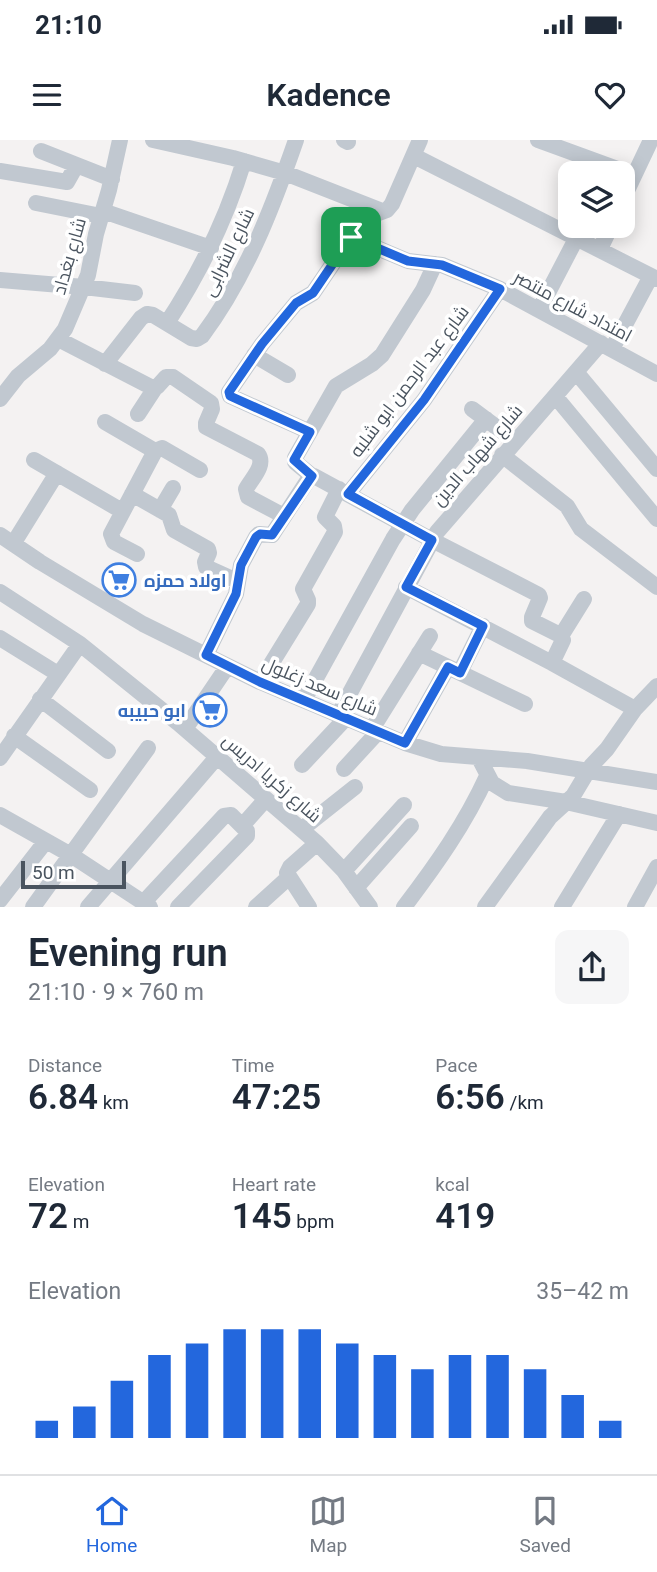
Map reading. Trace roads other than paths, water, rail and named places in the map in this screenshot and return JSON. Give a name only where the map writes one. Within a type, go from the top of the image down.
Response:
[{"type":"street","name":"شارع بغداد","points":[[1,397],[18,376],[50,349],[65,329],[84,287],[120,140]]},
{"type":"street","points":[[153,140],[222,147],[244,161],[285,173],[382,211]]},
{"type":"street","name":"شارع الشرابى","points":[[105,364],[143,316],[153,315],[191,338],[202,336],[241,278],[296,140]]},
{"type":"street","points":[[310,432],[230,396],[229,392],[254,355],[296,303],[313,293],[351,237],[376,214],[393,204],[420,140]]},
{"type":"street","points":[[538,140],[596,161]]},
{"type":"street","points":[[635,173],[651,140]]},
{"type":"street","points":[[41,151],[112,179]]},
{"type":"street","points":[[414,156],[558,228]]},
{"type":"street","points":[[167,323],[211,248],[230,207],[244,161]]},
{"type":"street","points":[[0,171],[67,182],[76,166]]},
{"type":"street","points":[[36,202],[102,214],[211,248]]},
{"type":"street","name":"امتداد شارع منتصر","points":[[351,237],[415,263],[449,267],[500,289],[657,374]]},
{"type":"street","points":[[539,310],[576,238]]},
{"type":"street","points":[[579,238],[654,278]]},
{"type":"street","points":[[600,249],[605,238]]},
{"type":"street","points":[[435,264],[423,290],[382,355],[337,386],[294,460],[312,476],[539,595],[532,621],[561,636],[563,642],[552,663]]},
{"type":"street","name":"شارع شهاب الدين","points":[[302,765],[342,716],[432,540],[576,372],[606,346],[654,278]]},
{"type":"street","points":[[0,280],[135,293]]},
{"type":"street","name":"شارع عبد الرحمن ابو شلبه","points":[[260,682],[308,604],[308,597],[303,589],[335,532],[334,526],[324,517],[424,400],[500,289]]},
{"type":"street","points":[[58,339],[105,364],[158,386]]},
{"type":"street","points":[[254,355],[288,375]]},
{"type":"street","points":[[576,372],[657,469]]},
{"type":"street","points":[[138,414],[166,377],[173,377],[211,403],[212,409],[206,427],[261,458],[261,464],[246,489],[248,496],[284,516]]},
{"type":"street","points":[[555,396],[657,519]]},
{"type":"street","points":[[472,409],[515,441]]},
{"type":"street","points":[[304,700],[393,538],[486,419]]},
{"type":"street","points":[[105,422],[155,451]]},
{"type":"street","points":[[137,554],[111,539],[111,531],[155,451],[162,448],[200,470]]},
{"type":"street","points":[[502,456],[568,506],[581,530],[657,586]]},
{"type":"street","points":[[34,460],[122,511]]},
{"type":"street","points":[[7,540],[57,473]]},
{"type":"street","points":[[206,655],[236,594],[241,565],[257,535],[272,535],[312,476]]},
{"type":"street","points":[[160,510],[173,488]]},
{"type":"street","points":[[132,494],[171,516],[172,527],[176,531],[209,550],[206,567],[237,582]]},
{"type":"street","name":"شارع سعد زغلول","points":[[7,540],[144,624],[227,667],[405,743],[441,754],[510,759],[657,782]]},
{"type":"street","points":[[406,587],[635,709]]},
{"type":"street","name":"شارع زكريا ادريس","points":[[0,592],[80,644],[185,729],[317,843],[344,871],[370,907]]},
{"type":"street","points":[[561,636],[584,599]]},
{"type":"street","points":[[405,743],[483,626]]},
{"type":"street","points":[[344,769],[375,730],[430,636]]},
{"type":"street","points":[[1,640],[58,674]]},
{"type":"street","points":[[0,758],[80,644]]},
{"type":"street","points":[[419,653],[525,704]]},
{"type":"street","points":[[185,729],[227,667]]},
{"type":"street","points":[[485,907],[556,809],[579,789],[588,771],[635,709],[657,685]]},
{"type":"street","points":[[40,699],[108,751]]},
{"type":"street","points":[[15,736],[90,790]]},
{"type":"street","points":[[33,907],[148,748]]},
{"type":"street","points":[[88,907],[217,757]]},
{"type":"street","points":[[479,758],[487,776],[508,793],[566,802],[657,822]]},
{"type":"street","points":[[404,907],[447,850],[487,776]]},
{"type":"street","points":[[302,830],[355,787]]},
{"type":"street","points":[[178,907],[245,830],[266,799]]},
{"type":"street","points":[[344,871],[404,805]]},
{"type":"street","points":[[0,815],[71,855],[147,905],[227,814],[245,830]]},
{"type":"street","points":[[562,907],[619,814]]},
{"type":"street","points":[[356,888],[411,826]]},
{"type":"street","points":[[0,900],[46,841]]},
{"type":"street","points":[[300,904],[288,878],[288,870],[317,843]]},
{"type":"street","points":[[635,907],[657,867]]},
{"type":"street","points":[[256,907],[288,878]]},
{"type":"place","name":"اولاد حمزه","points":[[119,580]]},
{"type":"place","name":"ابو حبيبه","points":[[210,710]]}]
